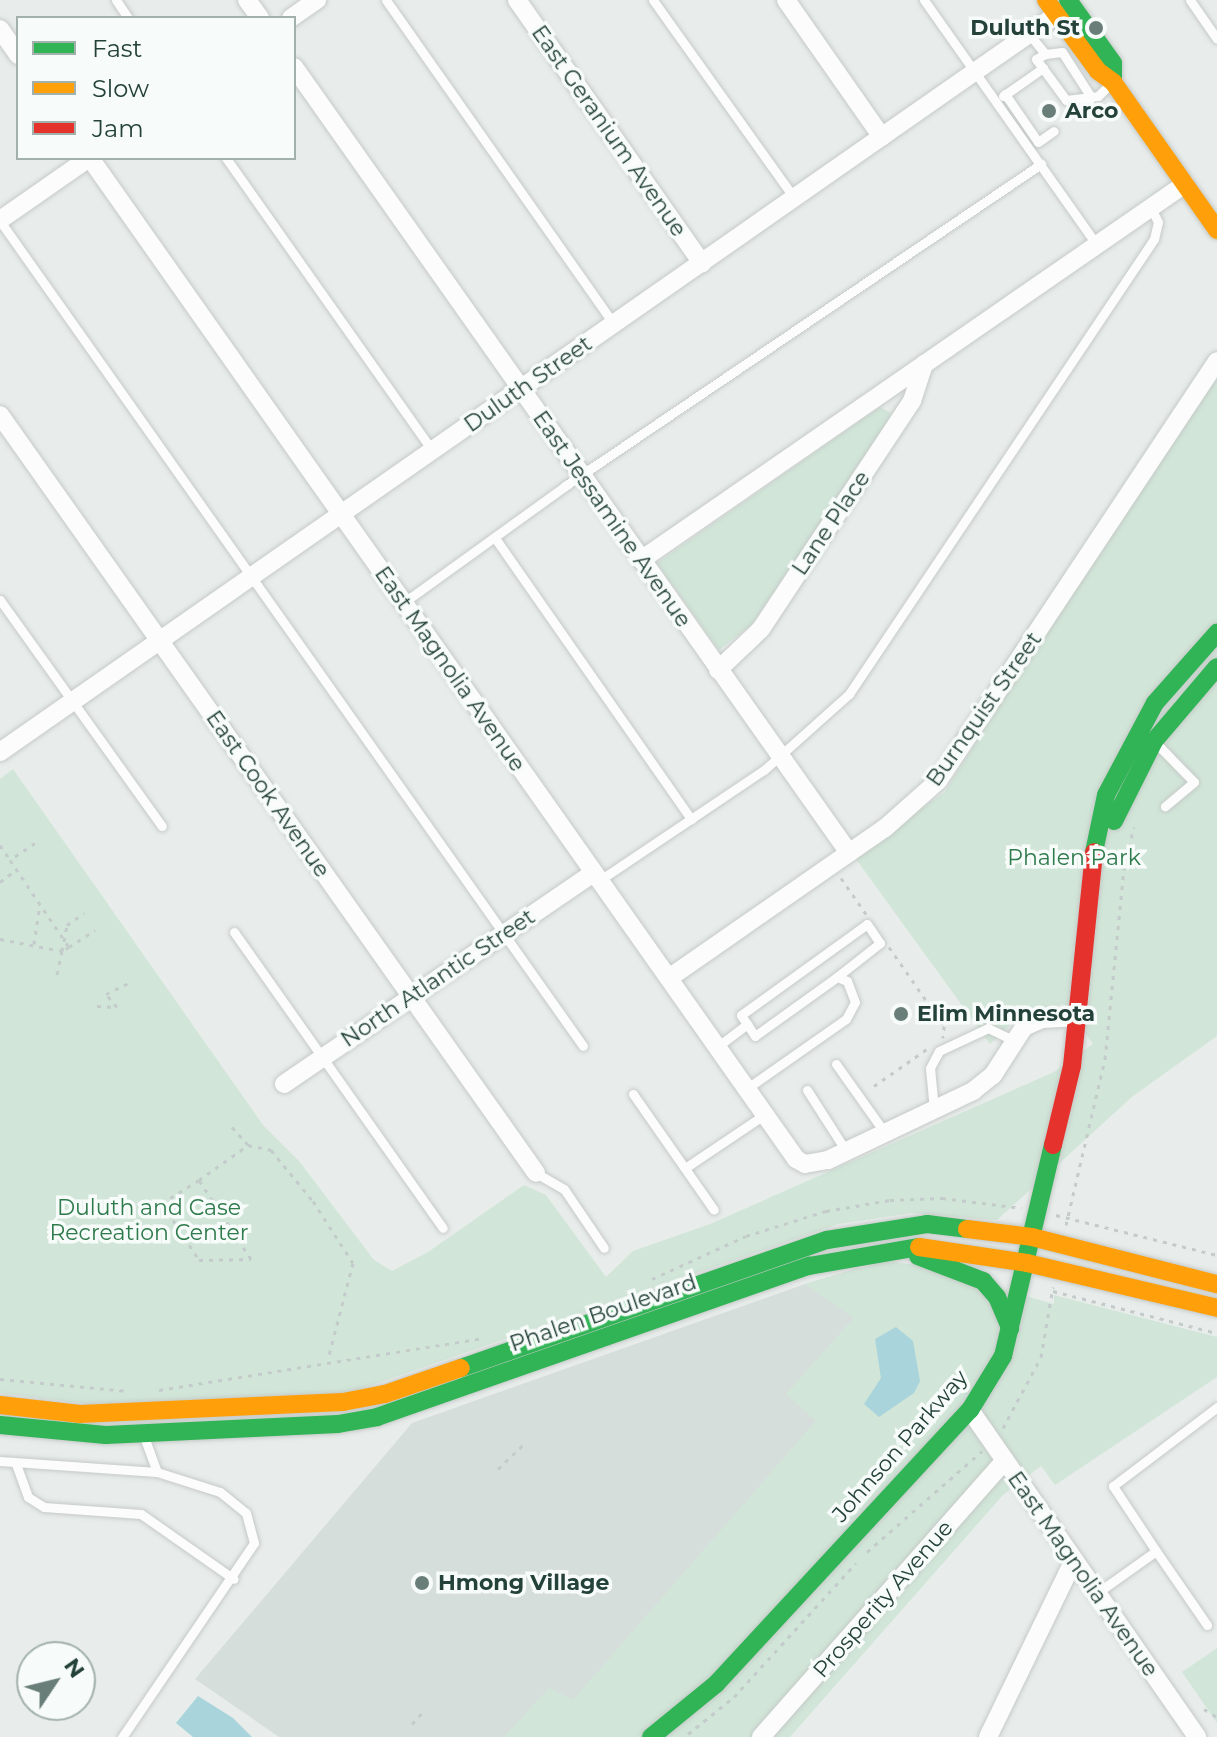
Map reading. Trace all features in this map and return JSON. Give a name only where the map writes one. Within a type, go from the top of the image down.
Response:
[{"type":"main road","points":[[1064,4],[1098,71],[1113,82],[1217,230]]},
{"type":"main road","name":"Johnson Parkway","points":[[651,1737],[716,1684],[970,1410],[1003,1356],[1027,1263],[1080,1017],[1095,833],[1106,795],[1137,732],[1176,675],[1217,633]]},
{"type":"main road","name":"Johnson Parkway","points":[[1088,925],[1118,807],[1154,741],[1217,667]]},
{"type":"main road","name":"Phalen Boulevard","points":[[0,1405],[80,1414],[343,1402],[385,1394],[827,1240],[878,1229],[927,1224],[1032,1237],[1217,1284]]},
{"type":"main road","name":"Phalen Boulevard","points":[[0,1425],[52,1433],[143,1433],[338,1424],[377,1417],[824,1262],[870,1252],[940,1246],[1027,1263],[1217,1308]]},
{"type":"main road","points":[[824,1262],[903,1254],[957,1268],[993,1291],[1010,1328]]},
{"type":"street","points":[[294,16],[317,0]]},
{"type":"street","name":"East Geranium Avenue","points":[[517,0],[702,263]]},
{"type":"street","points":[[786,0],[882,137]]},
{"type":"street","name":"Duluth Street","points":[[0,752],[975,72],[1029,34],[1064,4]]},
{"type":"street","points":[[0,29],[16,52]]},
{"type":"street","name":"East Jessamine Avenue","points":[[296,70],[849,853]]},
{"type":"street","points":[[0,220],[87,160]]},
{"type":"street","name":"East Magnolia Avenue","points":[[91,160],[796,1159],[818,1163],[846,1151]]},
{"type":"street","points":[[641,560],[1185,184]]},
{"type":"street","name":"Burnquist Street","points":[[669,978],[849,853],[913,806],[938,781],[1217,361]]},
{"type":"street","name":"Lane Place","points":[[718,670],[761,629],[912,401],[924,364]]},
{"type":"street","name":"East Cook Avenue","points":[[0,415],[536,1173]]},
{"type":"street","name":"North Atlantic Street","points":[[284,1084],[505,933],[596,877]]},
{"type":"street","points":[[846,1151],[985,1083],[1024,1027],[1042,1019],[1080,1017]]},
{"type":"street","name":"East Magnolia Avenue","points":[[970,1410],[1197,1737]]},
{"type":"street","name":"Prosperity Avenue","points":[[761,1737],[1005,1460]]},
{"type":"street","points":[[988,1737],[1074,1560]]},
{"type":"lane","points":[[386,0],[614,324]]},
{"type":"lane","points":[[653,0],[794,198]]},
{"type":"lane","points":[[924,0],[975,72],[1038,142],[1054,131]]},
{"type":"lane","points":[[1190,0],[1217,39]]},
{"type":"lane","points":[[1029,34],[1045,54]]},
{"type":"lane","points":[[1062,52],[1091,97],[1066,100],[1036,59],[1045,54],[1062,52]]},
{"type":"lane","points":[[1000,97],[1043,68]]},
{"type":"lane","points":[[1082,113],[1091,97],[1113,82]]},
{"type":"lane","points":[[1000,97],[1041,164],[1097,245]]},
{"type":"lane","points":[[227,160],[432,450]]},
{"type":"lane","points":[[403,603],[581,475],[1041,164]]},
{"type":"lane","points":[[596,877],[691,819],[779,756],[849,694],[1154,239],[1158,222],[1151,208]]},
{"type":"lane","points":[[0,220],[583,1046]]},
{"type":"lane","points":[[495,538],[691,819]]},
{"type":"lane","points":[[0,600],[162,826]]},
{"type":"lane","points":[[1137,732],[1154,741],[1194,782],[1165,806]]},
{"type":"lane","points":[[717,1047],[744,1020],[869,923],[880,943],[837,977],[755,1036],[744,1020]]},
{"type":"lane","points":[[234,932],[443,1228]]},
{"type":"lane","points":[[746,1089],[846,1019],[855,1002],[847,981],[837,977]]},
{"type":"lane","points":[[934,1110],[930,1068],[939,1051],[988,1028],[1013,1040]]},
{"type":"lane","points":[[836,1064],[885,1133]]},
{"type":"lane","points":[[807,1090],[846,1151]]},
{"type":"lane","points":[[633,1094],[714,1210]]},
{"type":"lane","points":[[685,1168],[764,1115]]},
{"type":"lane","points":[[536,1173],[564,1189],[604,1248]]},
{"type":"lane","points":[[1207,1625],[1113,1486],[1217,1407]]},
{"type":"lane","points":[[141,1412],[143,1433],[157,1472]]},
{"type":"lane","points":[[0,1461],[157,1472],[220,1492],[246,1513],[254,1543],[234,1579],[122,1737]]},
{"type":"lane","points":[[16,1464],[28,1497],[44,1507],[141,1514],[234,1579]]},
{"type":"lane","points":[[1097,1593],[1156,1551]]},
{"type":"path","points":[[1135,822],[1124,867],[1105,1059],[1068,1218],[1217,1255]]},
{"type":"path","points":[[10,860],[35,843]]},
{"type":"path","points":[[0,845],[69,947]]},
{"type":"path","points":[[0,882],[17,870]]},
{"type":"path","points":[[836,871],[869,923]]},
{"type":"path","points":[[33,946],[40,904]]},
{"type":"path","points":[[57,975],[67,925],[84,913]]},
{"type":"path","points":[[0,939],[62,951],[95,930]]},
{"type":"path","points":[[874,1086],[944,1033],[881,935]]},
{"type":"path","points":[[97,1006],[117,1007],[106,994],[131,982]]},
{"type":"path","points":[[232,1127],[248,1145],[271,1150],[313,1201],[353,1263],[328,1359]]},
{"type":"path","points":[[199,1180],[251,1259],[199,1260],[162,1203],[248,1145]]},
{"type":"path","points":[[644,1283],[746,1236],[826,1211],[942,1198],[1009,1205]]},
{"type":"path","points":[[1006,1425],[1041,1357],[1053,1291],[1217,1333]]},
{"type":"path","points":[[146,1392],[328,1359],[410,1352],[488,1337]]},
{"type":"path","points":[[0,1379],[133,1391]]},
{"type":"path","points":[[498,1469],[524,1444]]},
{"type":"path","points":[[683,1737],[734,1697],[865,1553],[976,1458]]},
{"type":"path","points":[[1204,1709],[1217,1717]]},
{"type":"path","points":[[412,1724],[422,1713]]},
{"type":"shaded area","points":[[916,1265],[616,1737],[279,1737],[195,1679],[412,1423],[805,1284],[858,1268]]},
{"type":"green space","points":[[1217,358],[1217,1036],[1133,1096],[997,1220],[912,1213],[838,1224],[349,1393],[87,1404],[0,1393],[0,779],[13,769],[263,1125],[299,1161],[374,1260],[392,1271],[428,1252],[524,1185],[546,1195],[606,1277],[633,1251],[710,1224],[1054,1072],[1093,1044],[1064,1004],[1024,1012],[990,1044],[853,855],[945,792]]},
{"type":"green space","points":[[880,407],[891,413],[880,439],[751,625],[719,650],[657,563]]},
{"type":"green space","points":[[886,1261],[916,1265],[1054,1304],[1054,1295],[1217,1337],[1217,1377],[1055,1485],[1041,1466],[1003,1495],[790,1737],[504,1737],[549,1688],[573,1700],[816,1421],[786,1394],[854,1318],[805,1284]]},
{"type":"green space","points":[[1217,1648],[1217,1723],[1182,1672]]},
{"type":"water","points":[[896,1327],[913,1341],[920,1381],[914,1393],[879,1417],[864,1404],[881,1378],[875,1339]]},
{"type":"water","points":[[198,1696],[233,1718],[252,1737],[193,1737],[176,1723]]},
{"type":"traffic: fast","points":[[1068,0],[1113,63],[1113,82]]},
{"type":"traffic: fast","points":[[1094,852],[1106,795],[1155,703],[1217,633]]},
{"type":"traffic: fast","points":[[1114,821],[1154,741],[1217,667]]},
{"type":"traffic: fast","points":[[651,1737],[716,1684],[970,1410],[1003,1356],[1053,1145]]},
{"type":"traffic: fast","points":[[461,1368],[827,1240],[927,1224],[967,1229]]},
{"type":"traffic: fast","points":[[0,1425],[106,1435],[338,1424],[377,1417],[809,1266],[919,1247]]},
{"type":"traffic: fast","points":[[918,1256],[983,1281],[997,1297],[1010,1328]]},
{"type":"traffic: slow","points":[[1046,0],[1098,71],[1113,82],[1217,230]]},
{"type":"traffic: slow","points":[[967,1229],[1032,1237],[1217,1284]]},
{"type":"traffic: slow","points":[[919,1247],[1027,1263],[1217,1308]]},
{"type":"traffic: slow","points":[[0,1405],[80,1414],[343,1402],[385,1394],[461,1368]]},
{"type":"traffic: jam","points":[[1053,1145],[1072,1066],[1094,852]]},
{"type":"place","name":"Duluth St","points":[[1096,28]]},
{"type":"place","name":"Arco","points":[[1049,111]]},
{"type":"place","name":"Elim Minnesota","points":[[901,1014]]},
{"type":"place","name":"Hmong Village","points":[[422,1583]]},
{"type":"park label","name":"Phalen Park","points":[[1074,858]]},
{"type":"park label","name":"Duluth and Case Recreation Center","points":[[149,1220]]}]
